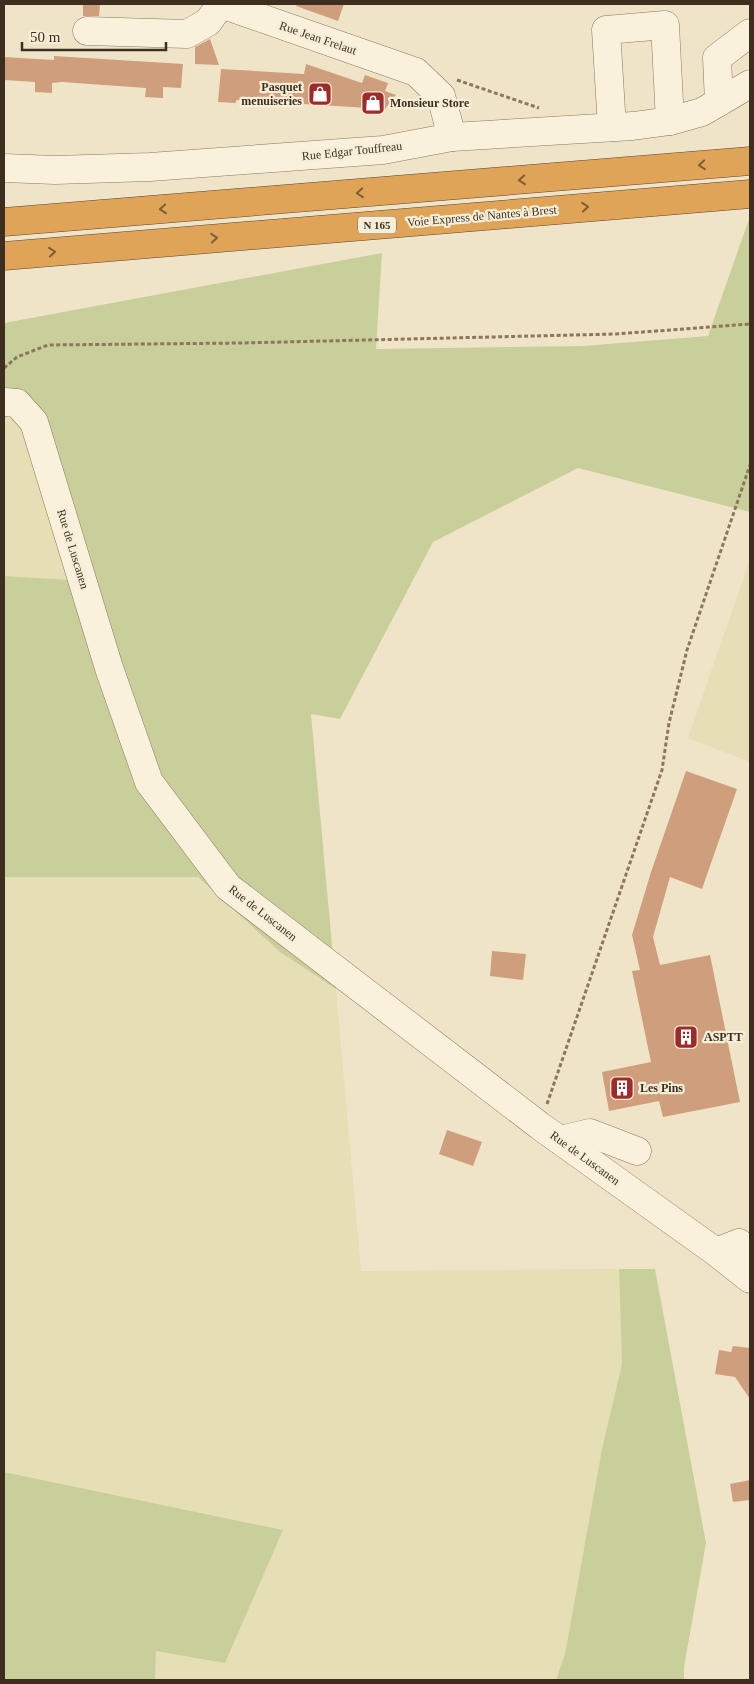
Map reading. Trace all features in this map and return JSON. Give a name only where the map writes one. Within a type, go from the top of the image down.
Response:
[{"type":"highway","points":[[4,222],[750,161]]},
{"type":"highway","name":"Voie Express de Nantes à Brest","points":[[4,256],[750,194]]},
{"type":"street","points":[[87,31],[187,34],[208,22],[221,4]]},
{"type":"street","name":"Rue Jean Frelaut","points":[[221,4],[416,72],[441,96],[452,137]]},
{"type":"street","points":[[612,127],[606,30],[665,25],[670,121]]},
{"type":"street","points":[[740,95],[717,58],[750,33]]},
{"type":"street","name":"Rue Edgar Touffreau","points":[[4,168],[55,170],[150,167],[383,150],[452,137],[612,127],[670,121],[702,112],[740,95]]},
{"type":"street","name":"Rue de Luscanen","points":[[4,402],[17,403],[34,422],[109,668],[149,782],[228,887],[550,1133],[737,1253]]},
{"type":"street","points":[[550,1133],[590,1133],[637,1151]]},
{"type":"path","points":[[455,79],[531,104],[547,112]]},
{"type":"path","points":[[4,368],[17,356],[48,345],[242,343],[616,334],[750,324]]},
{"type":"path","points":[[550,1133],[662,770],[669,723],[687,650],[750,465]]},
{"type":"shaded area","points":[[4,417],[14,417],[28,434],[71,580],[4,576]]},
{"type":"shaded area","points":[[750,559],[750,762],[688,738]]},
{"type":"shaded area","points":[[4,877],[198,877],[280,952],[336,989],[361,1271],[619,1269],[622,1364],[602,1449],[565,1654],[556,1680],[155,1680],[156,1651],[282,1530],[4,1472]]},
{"type":"green space","points":[[749,219],[750,512],[578,468],[433,542],[340,719],[311,714],[336,989],[280,952],[198,877],[4,877],[4,576],[71,580],[28,434],[14,417],[4,417],[4,323],[382,253],[376,349],[583,346],[708,336]]},
{"type":"green space","points":[[619,1269],[655,1269],[706,1543],[684,1667],[684,1680],[556,1680],[565,1654],[602,1449],[622,1364]]},
{"type":"green space","points":[[4,1472],[283,1530],[225,1663],[156,1651],[155,1680],[4,1680]]},
{"type":"building","points":[[83,4],[100,4],[99,16],[83,16]]},
{"type":"building","points":[[297,4],[344,4],[338,21],[296,6]]},
{"type":"building","points":[[210,39],[219,65],[195,64],[195,47]]},
{"type":"building","points":[[54,56],[183,64],[181,88],[163,87],[163,98],[145,97],[146,88],[62,82],[52,83],[52,93],[35,92],[35,82],[4,80],[4,57],[54,60]]},
{"type":"building","points":[[306,64],[362,83],[365,75],[388,83],[385,91],[396,95],[385,109],[236,100],[236,103],[218,102],[221,69],[304,74]]},
{"type":"building","name":"ASPTT","points":[[686,771],[737,789],[702,889],[670,877],[653,937],[660,965],[710,955],[740,1102],[663,1117],[659,1101],[609,1111],[602,1072],[651,1062],[632,971],[640,970],[632,935],[651,872]]},
{"type":"building","points":[[492,951],[526,954],[523,980],[490,976]]},
{"type":"building","points":[[447,1130],[482,1142],[473,1166],[439,1154]]},
{"type":"building","points":[[733,1346],[750,1348],[750,1399],[735,1377],[715,1374],[719,1350],[731,1352]]},
{"type":"building","points":[[750,1480],[750,1500],[733,1502],[730,1484]]},
{"type":"place","name":"Pasquet menuiseries","points":[[320,94]]},
{"type":"place","name":"Monsieur Store","points":[[373,103]]},
{"type":"place","name":"ASPTT","points":[[686,1037]]},
{"type":"place","name":"Les Pins","points":[[622,1088]]}]
